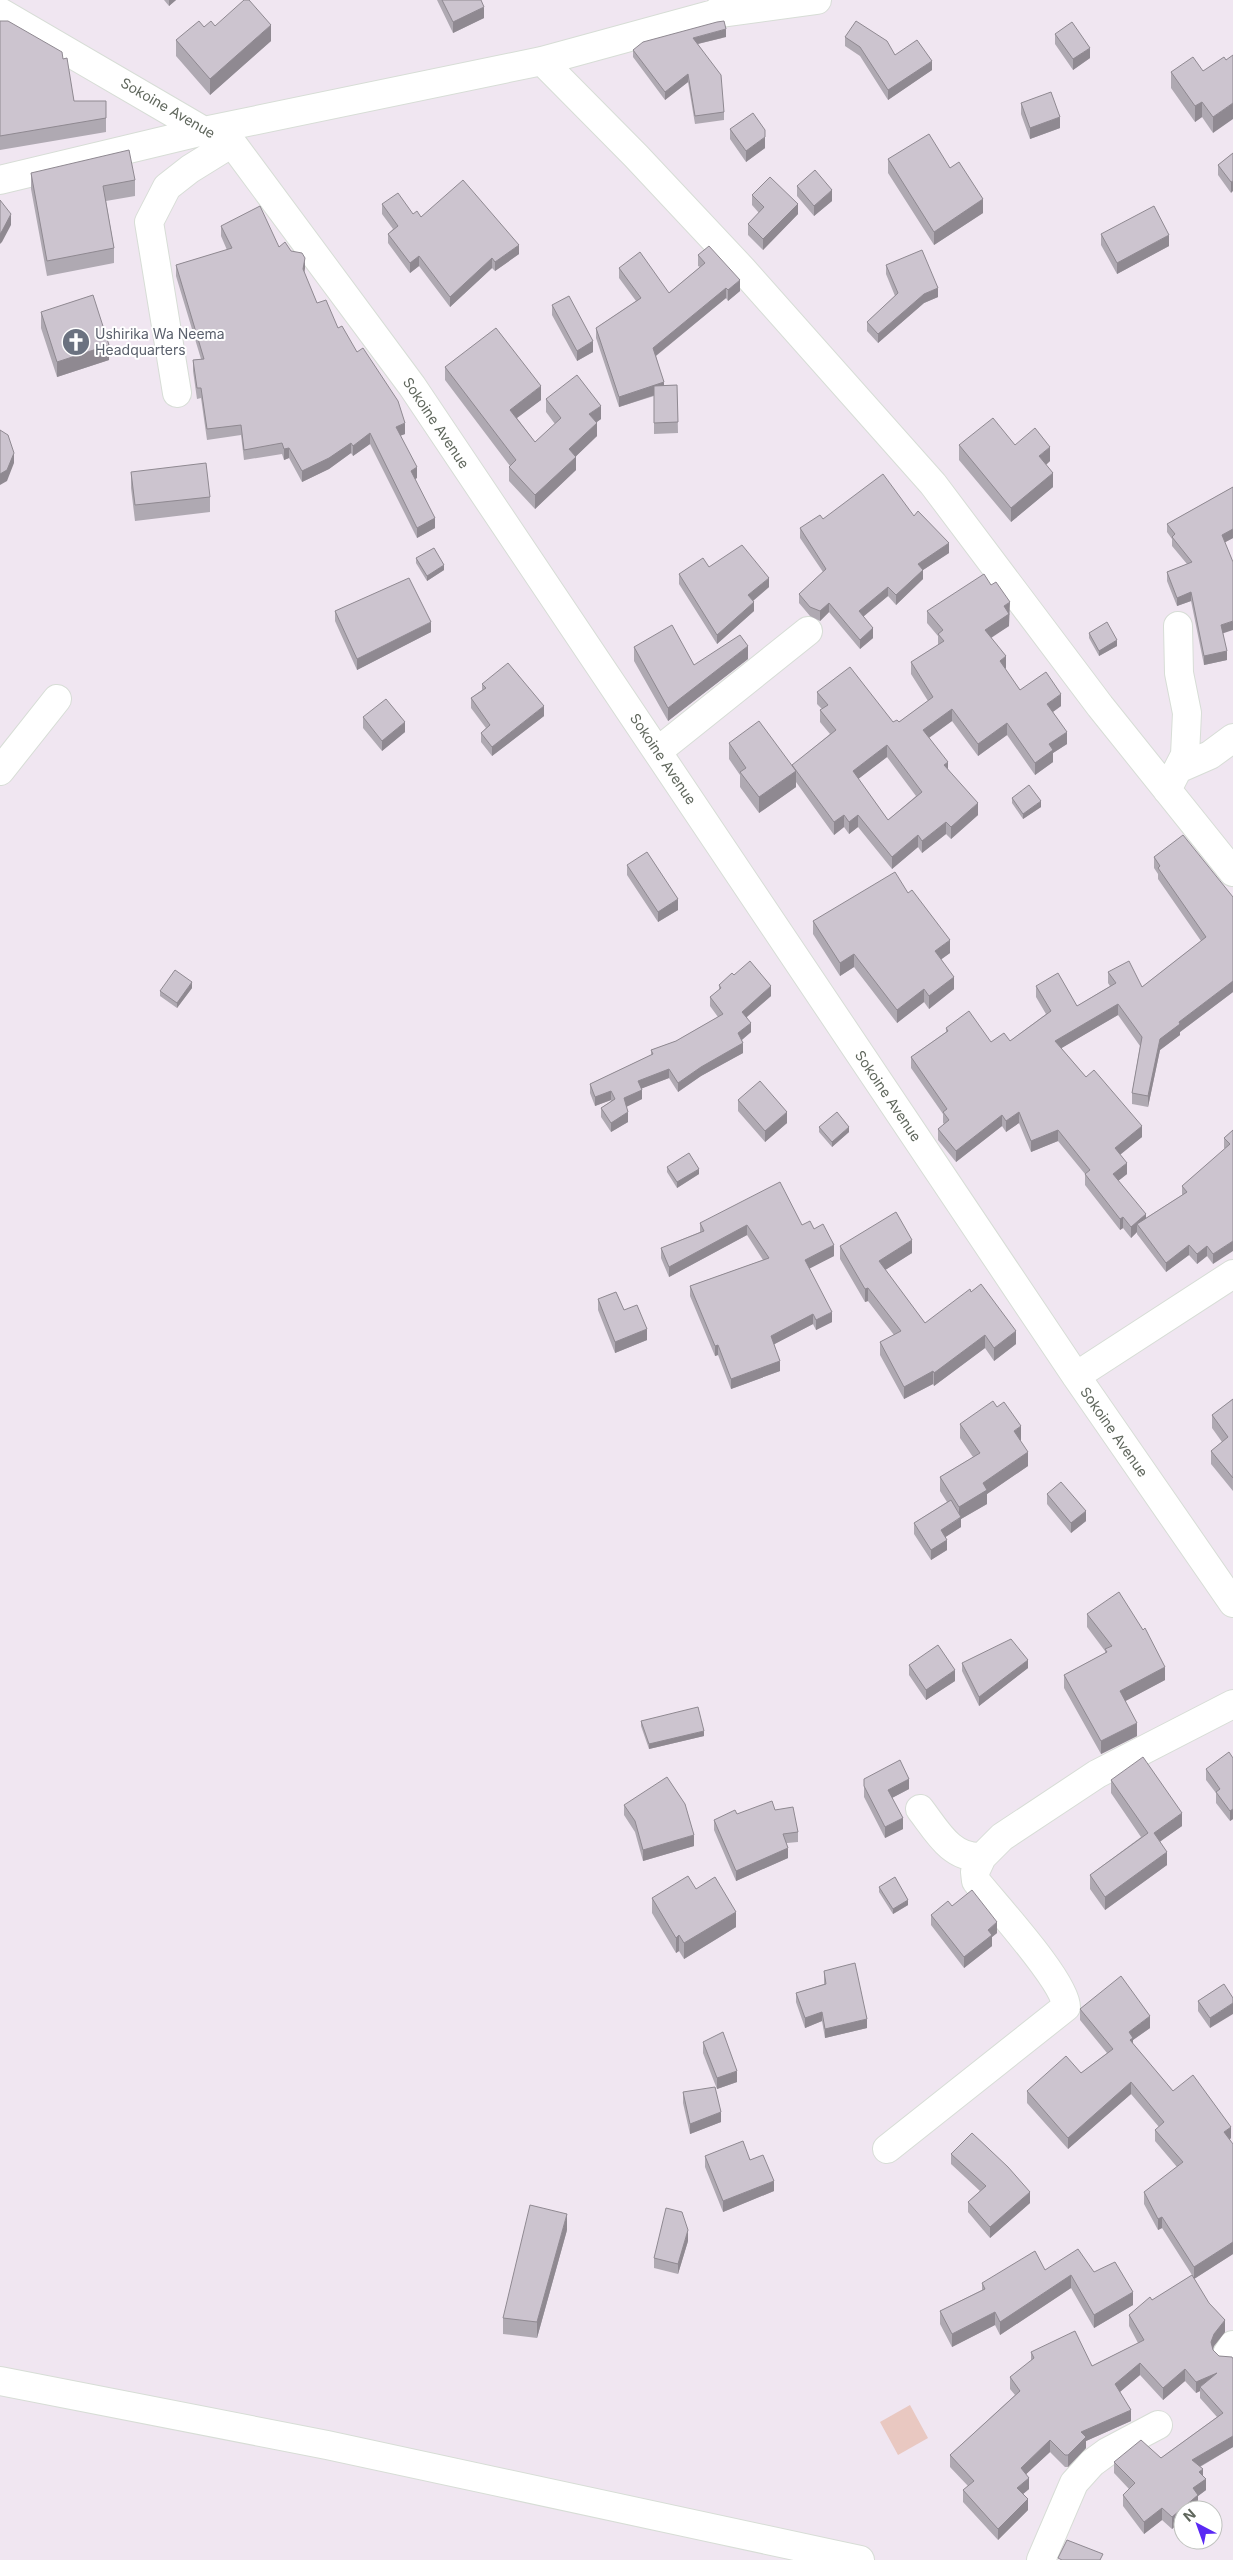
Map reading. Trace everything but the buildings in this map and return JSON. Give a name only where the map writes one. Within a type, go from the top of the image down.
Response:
[{"type":"street","points":[[0,180],[204,131],[542,61],[724,7],[817,0]]},
{"type":"street","name":"Sokoine Avenue","points":[[0,12],[204,131],[232,143],[412,386],[1076,1376],[1233,1603]]},
{"type":"street","points":[[542,61],[636,156],[742,269],[932,484],[1100,706],[1173,779],[1233,872]]},
{"type":"street","points":[[177,393],[149,222],[167,187],[190,169],[232,143]]},
{"type":"street","points":[[1173,779],[1185,755],[1187,713],[1179,673],[1178,626]]},
{"type":"street","points":[[658,751],[808,631]]},
{"type":"street","points":[[0,770],[57,699]]},
{"type":"street","points":[[1173,779],[1233,738]]},
{"type":"street","points":[[1076,1376],[1233,1274]]},
{"type":"street","points":[[887,2149],[1066,2007],[1066,2000],[1060,1988],[1040,1958],[976,1881],[976,1872],[982,1857],[1002,1837],[1097,1774],[1233,1704]]},
{"type":"street","points":[[920,1809],[954,1850],[963,1856],[982,1857]]},
{"type":"street","points":[[0,2381],[318,2443],[860,2560]]},
{"type":"street","points":[[1041,2560],[1074,2482],[1092,2463],[1106,2452],[1158,2425]]},
{"type":"shaded area","points":[[910,2405],[928,2438],[898,2455],[880,2422]]},
{"type":"place","name":"Ushirika Wa Neema Headquarters","points":[[76,342]]}]
